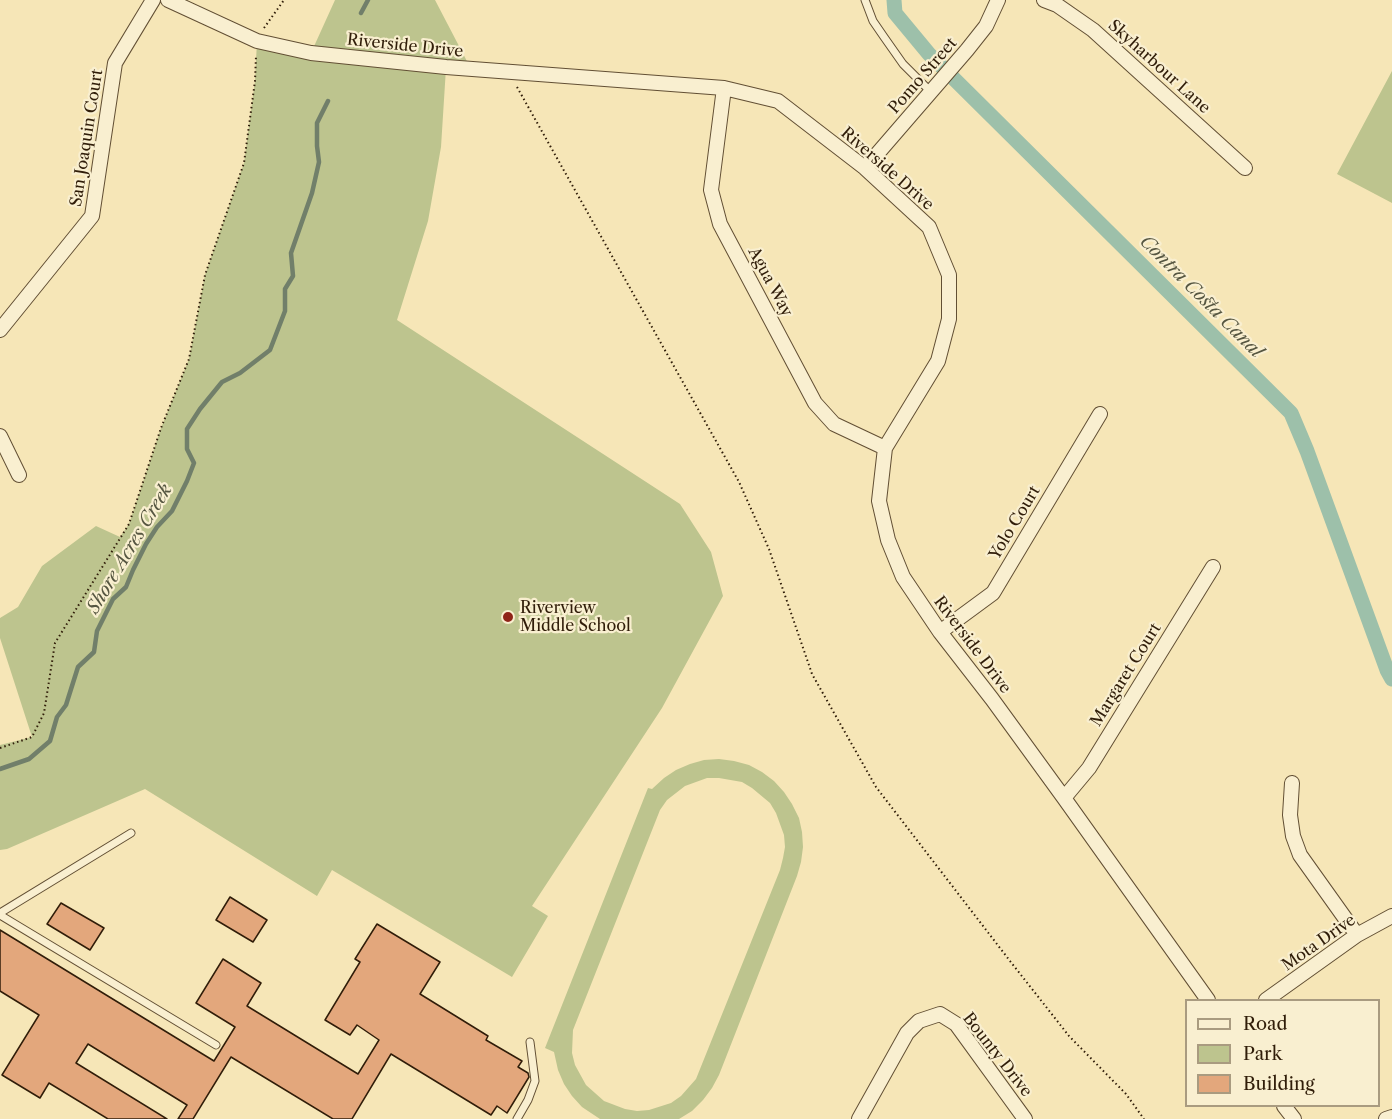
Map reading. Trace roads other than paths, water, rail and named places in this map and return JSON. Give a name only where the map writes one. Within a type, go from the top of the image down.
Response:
[{"type":"street","name":"San Joaquin Court","points":[[0,330],[92,216],[115,63],[153,0]]},
{"type":"street","name":"Riverside Drive","points":[[168,0],[257,42],[311,53],[446,67],[724,88],[778,101],[865,168],[929,227],[949,275],[949,319],[938,361],[885,448],[879,501],[888,540],[903,577],[940,632],[992,699],[1207,999]]},
{"type":"street","name":"Pomo Street","points":[[865,168],[968,50],[986,26],[998,0]]},
{"type":"street","name":"Skyharbour Lane","points":[[1044,0],[1057,5],[1093,30],[1245,168]]},
{"type":"street","name":"Agua Way","points":[[724,88],[711,190],[720,225],[815,402],[834,424],[885,448]]},
{"type":"street","name":"Yolo Court","points":[[940,632],[993,593],[1100,414]]},
{"type":"street","points":[[0,436],[19,475]]},
{"type":"street","name":"Margaret Court","points":[[1064,798],[1089,768],[1213,567]]},
{"type":"street","points":[[1292,783],[1290,815],[1293,836],[1300,855],[1357,935]]},
{"type":"street","name":"Mota Drive","points":[[1267,999],[1357,935],[1392,916]]},
{"type":"street","name":"Bounty Drive","points":[[859,1119],[907,1034],[919,1021],[940,1014],[956,1024],[1025,1119]]},
{"type":"street","points":[[1285,1107],[1294,1119]]},
{"type":"street","points":[[1386,1119],[1392,1117]]},
{"type":"lane","points":[[865,0],[873,21],[884,37],[903,63],[931,92]]},
{"type":"lane","points":[[131,833],[0,914],[216,1045]]},
{"type":"lane","points":[[517,1119],[528,1100],[535,1081],[531,1042]]},
{"type":"waterway","name":"Shore Acres Creek","points":[[361,13],[368,0]]},
{"type":"waterway","name":"Contra Costa Canal","points":[[894,0],[895,13],[929,54],[1291,413],[1392,679]]},
{"type":"waterway","name":"Shore Acres Creek","points":[[0,769],[29,759],[50,741],[57,717],[66,705],[78,667],[94,652],[97,631],[113,599],[126,587],[146,544],[157,527],[172,511],[187,481],[194,463],[187,449],[187,429],[222,382],[240,373],[270,350],[285,311],[285,289],[293,276],[291,253],[312,193],[319,162],[317,123],[328,101]]},
{"type":"place","name":"Riverview Middle School","points":[[508,617]]}]
